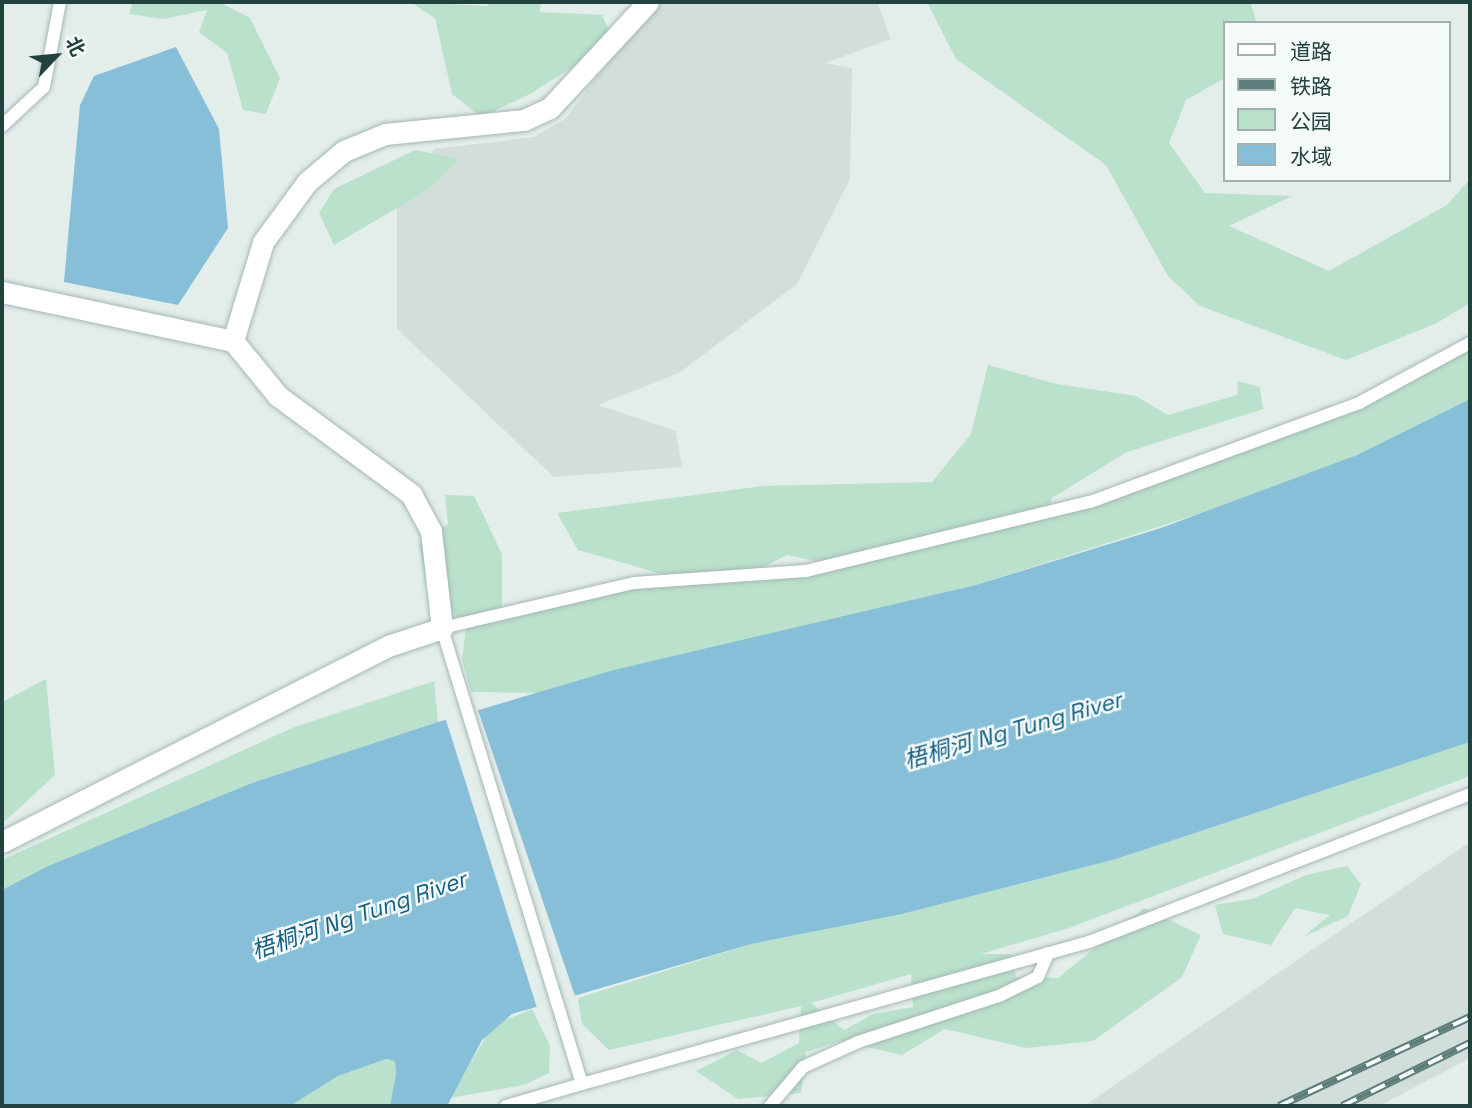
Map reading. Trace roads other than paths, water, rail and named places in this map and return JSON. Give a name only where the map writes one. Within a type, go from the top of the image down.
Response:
[{"type":"street","points":[[233,341],[263,242],[307,182],[344,151],[385,134],[524,120],[550,108],[648,2]]},
{"type":"street","points":[[2,292],[233,341],[278,396],[411,494],[431,531],[442,628],[391,645],[2,842]]},
{"type":"lane","points":[[2,126],[44,87],[60,2]]},
{"type":"lane","points":[[582,1084],[442,628],[634,583],[806,571],[1090,502],[1359,403],[1470,342]]},
{"type":"lane","points":[[506,1106],[1048,953],[1470,794]]},
{"type":"lane","points":[[770,1106],[803,1067],[858,1042],[999,996],[1038,977],[1048,953]]},
{"type":"water","points":[[176,47],[219,129],[228,228],[178,305],[64,282],[80,105],[94,76]]},
{"type":"water","name":"梧桐河 Ng Tung River","points":[[1470,399],[1470,742],[1116,859],[902,914],[751,944],[512,1014],[482,1040],[447,1106],[390,1106],[396,1074],[395,1061],[386,1059],[338,1076],[290,1106],[2,1106],[2,890],[48,866],[252,783],[438,722],[614,670],[976,585],[1161,528],[1357,455]]},
{"type":"railway","points":[[1279,1106],[1470,1017]]},
{"type":"railway","points":[[1342,1106],[1470,1043]]}]
